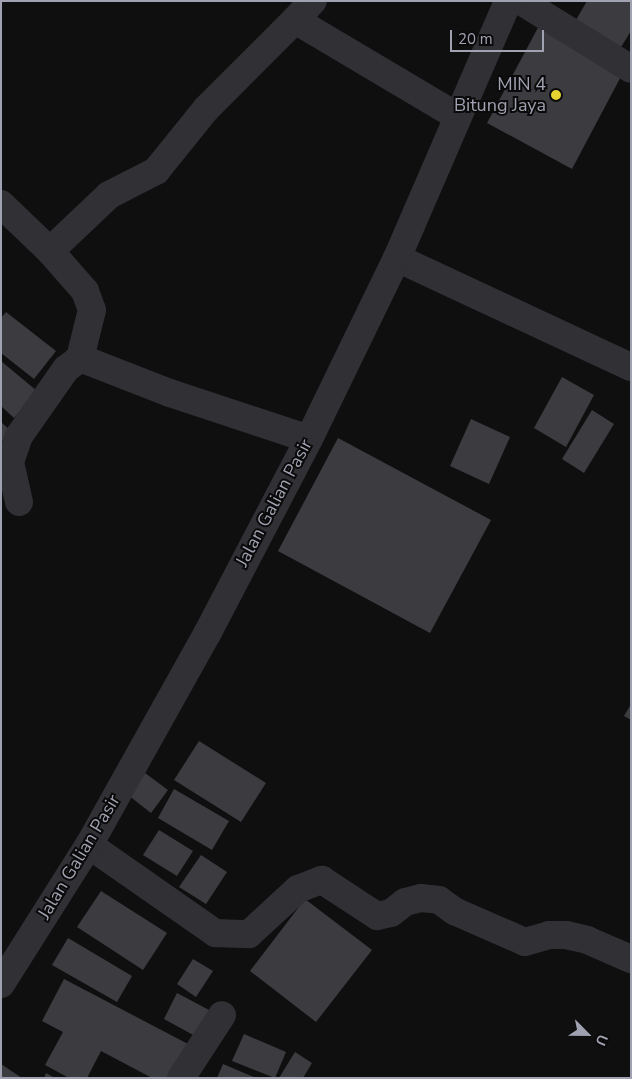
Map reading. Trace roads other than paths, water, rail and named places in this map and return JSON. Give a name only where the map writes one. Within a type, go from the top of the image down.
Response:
[{"type":"street","name":"Jalan Galian Pasir","points":[[1,984],[89,845],[207,634],[309,439],[397,258],[508,1]]},
{"type":"street","points":[[521,1],[631,68]]},
{"type":"street","points":[[50,251],[109,195],[156,171],[206,109],[304,11],[457,116]]},
{"type":"street","points":[[1,204],[50,251],[85,292],[92,310],[80,358],[66,369],[19,436],[10,462],[19,502]]},
{"type":"street","points":[[397,258],[631,367]]},
{"type":"street","points":[[80,358],[170,393],[309,439]]},
{"type":"street","points":[[89,845],[215,934],[249,934],[298,889],[322,880],[377,916],[391,913],[406,902],[421,898],[439,900],[454,911],[525,942],[549,935],[566,935],[587,940],[631,960]]},
{"type":"street","points":[[181,1078],[222,1015]]},
{"type":"place","name":"MIN 4 Bitung Jaya","points":[[556,95]]}]
